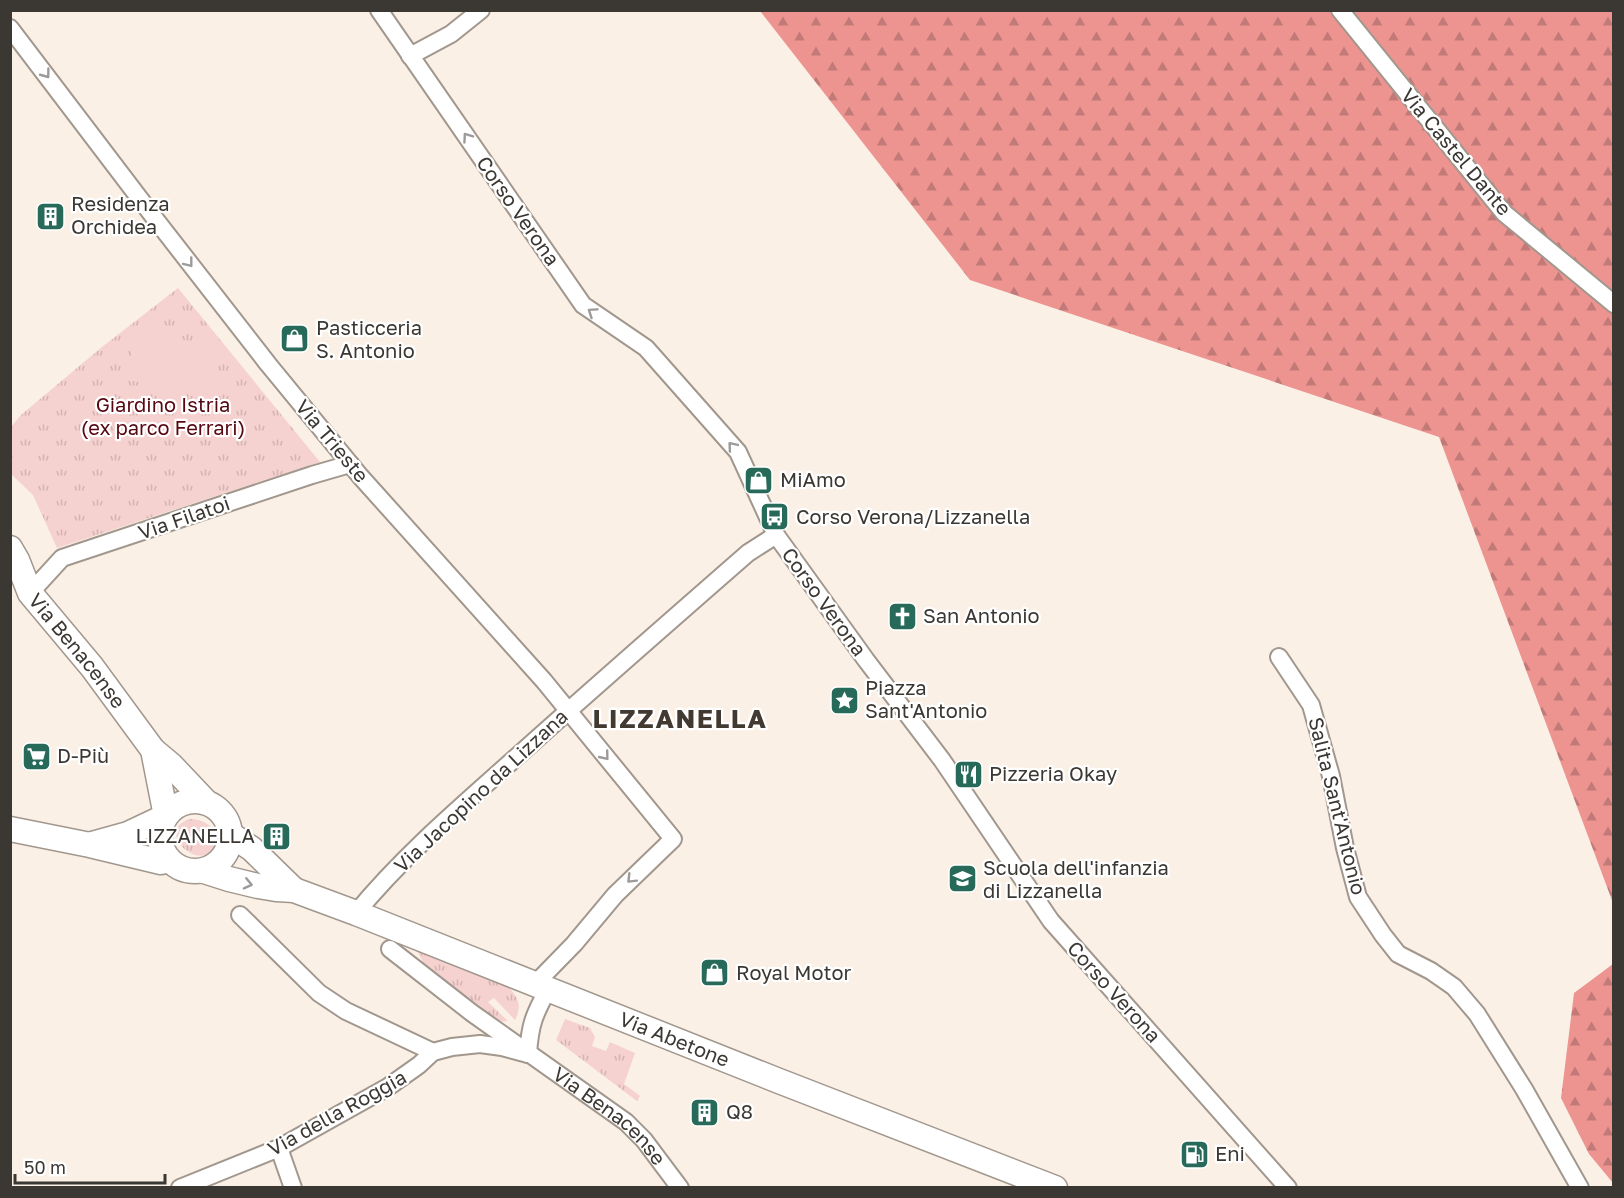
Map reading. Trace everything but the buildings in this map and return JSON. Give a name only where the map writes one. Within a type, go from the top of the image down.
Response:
[{"type":"main road","name":"Via Benacense","points":[[10,548],[30,593],[93,667],[153,750],[171,765],[206,802]]},
{"type":"main road","name":"Via Benacense","points":[[153,750],[166,816]]},
{"type":"main road","points":[[186,802],[206,802],[222,813],[228,823],[230,843],[221,861],[213,867],[204,871],[185,871],[168,860],[162,850],[159,838],[161,826],[171,809],[186,802]]},
{"type":"main road","points":[[90,845],[128,834],[166,816]]},
{"type":"main road","points":[[10,829],[161,862],[168,860]]},
{"type":"main road","points":[[230,834],[252,849],[294,890]]},
{"type":"main road","points":[[204,871],[258,886],[294,890]]},
{"type":"main road","name":"Via Abetone","points":[[294,890],[896,1128],[1054,1188]]},
{"type":"street","name":"Corso Verona","points":[[378,10],[583,305],[646,348],[738,452],[776,535],[942,760],[1051,921],[1288,1188]]},
{"type":"street","points":[[410,56],[451,34],[481,10]]},
{"type":"street","name":"Via Castel Dante","points":[[1340,10],[1504,213],[1614,304]]},
{"type":"street","name":"Via Trieste","points":[[10,28],[233,319],[350,464],[544,681],[672,839],[615,895],[541,987]]},
{"type":"street","name":"Via Filatoi","points":[[30,593],[62,558],[350,464]]},
{"type":"street","name":"Via Jacopino da Lizzana","points":[[356,913],[371,893],[431,834],[748,553],[776,535]]},
{"type":"street","name":"Salita Sant'Antonio","points":[[1279,657],[1311,705],[1331,776],[1345,848],[1358,897],[1398,954],[1431,971],[1454,987],[1478,1014],[1580,1188]]},
{"type":"street","points":[[240,915],[319,993],[346,1011],[433,1052]]},
{"type":"street","name":"Via Benacense","points":[[390,949],[472,1013],[626,1122],[644,1140],[680,1188]]},
{"type":"street","points":[[528,1054],[529,1032],[541,987]]},
{"type":"street","name":"Via della Roggia","points":[[180,1188],[279,1148],[388,1087],[433,1052],[480,1044],[528,1054]]},
{"type":"street","points":[[279,1148],[293,1188]]},
{"type":"green space","points":[[760,11],[1613,11],[1613,903],[1439,437],[970,280]]},
{"type":"green space","name":"Giardino Istria (ex parco Ferrari)","points":[[178,288],[320,462],[57,548],[33,495],[11,474],[11,427],[21,415],[102,347]]},
{"type":"green space","points":[[135,331],[218,346],[209,394],[127,380]]},
{"type":"green space","points":[[190,819],[206,823],[216,834],[214,848],[210,853],[202,856],[194,855],[180,845],[177,830],[181,824]]},
{"type":"green space","points":[[417,950],[508,987],[518,1002],[515,1020],[494,998],[488,1002],[508,1021],[494,1022],[428,972]]},
{"type":"green space","points":[[1613,964],[1613,1183],[1589,1154],[1561,1098],[1574,993]]},
{"type":"green space","points":[[565,1019],[590,1028],[595,1037],[592,1046],[606,1051],[610,1042],[635,1053],[624,1084],[640,1096],[637,1101],[556,1040]]},
{"type":"place","name":"Residenza Orchidea","points":[[50,216]]},
{"type":"place","name":"Pasticceria S. Antonio","points":[[295,339]]},
{"type":"place","name":"MiAmo","points":[[759,480]]},
{"type":"place","name":"Corso Verona/Lizzanella","points":[[775,517]]},
{"type":"place","name":"San Antonio","points":[[902,616]]},
{"type":"place","name":"Piazza Sant'Antonio","points":[[844,700]]},
{"type":"place","name":"D-Più","points":[[36,756]]},
{"type":"place","name":"Pizzeria Okay","points":[[968,774]]},
{"type":"place","name":"LIZZANELLA","points":[[276,836]]},
{"type":"place","name":"Scuola dell'infanzia di Lizzanella","points":[[962,879]]},
{"type":"place","name":"Royal Motor","points":[[715,973]]},
{"type":"place","name":"Q8","points":[[705,1112]]},
{"type":"place","name":"Eni","points":[[1194,1154]]},
{"type":"district","name":"LIZZANELLA","points":[[680,719]]}]
